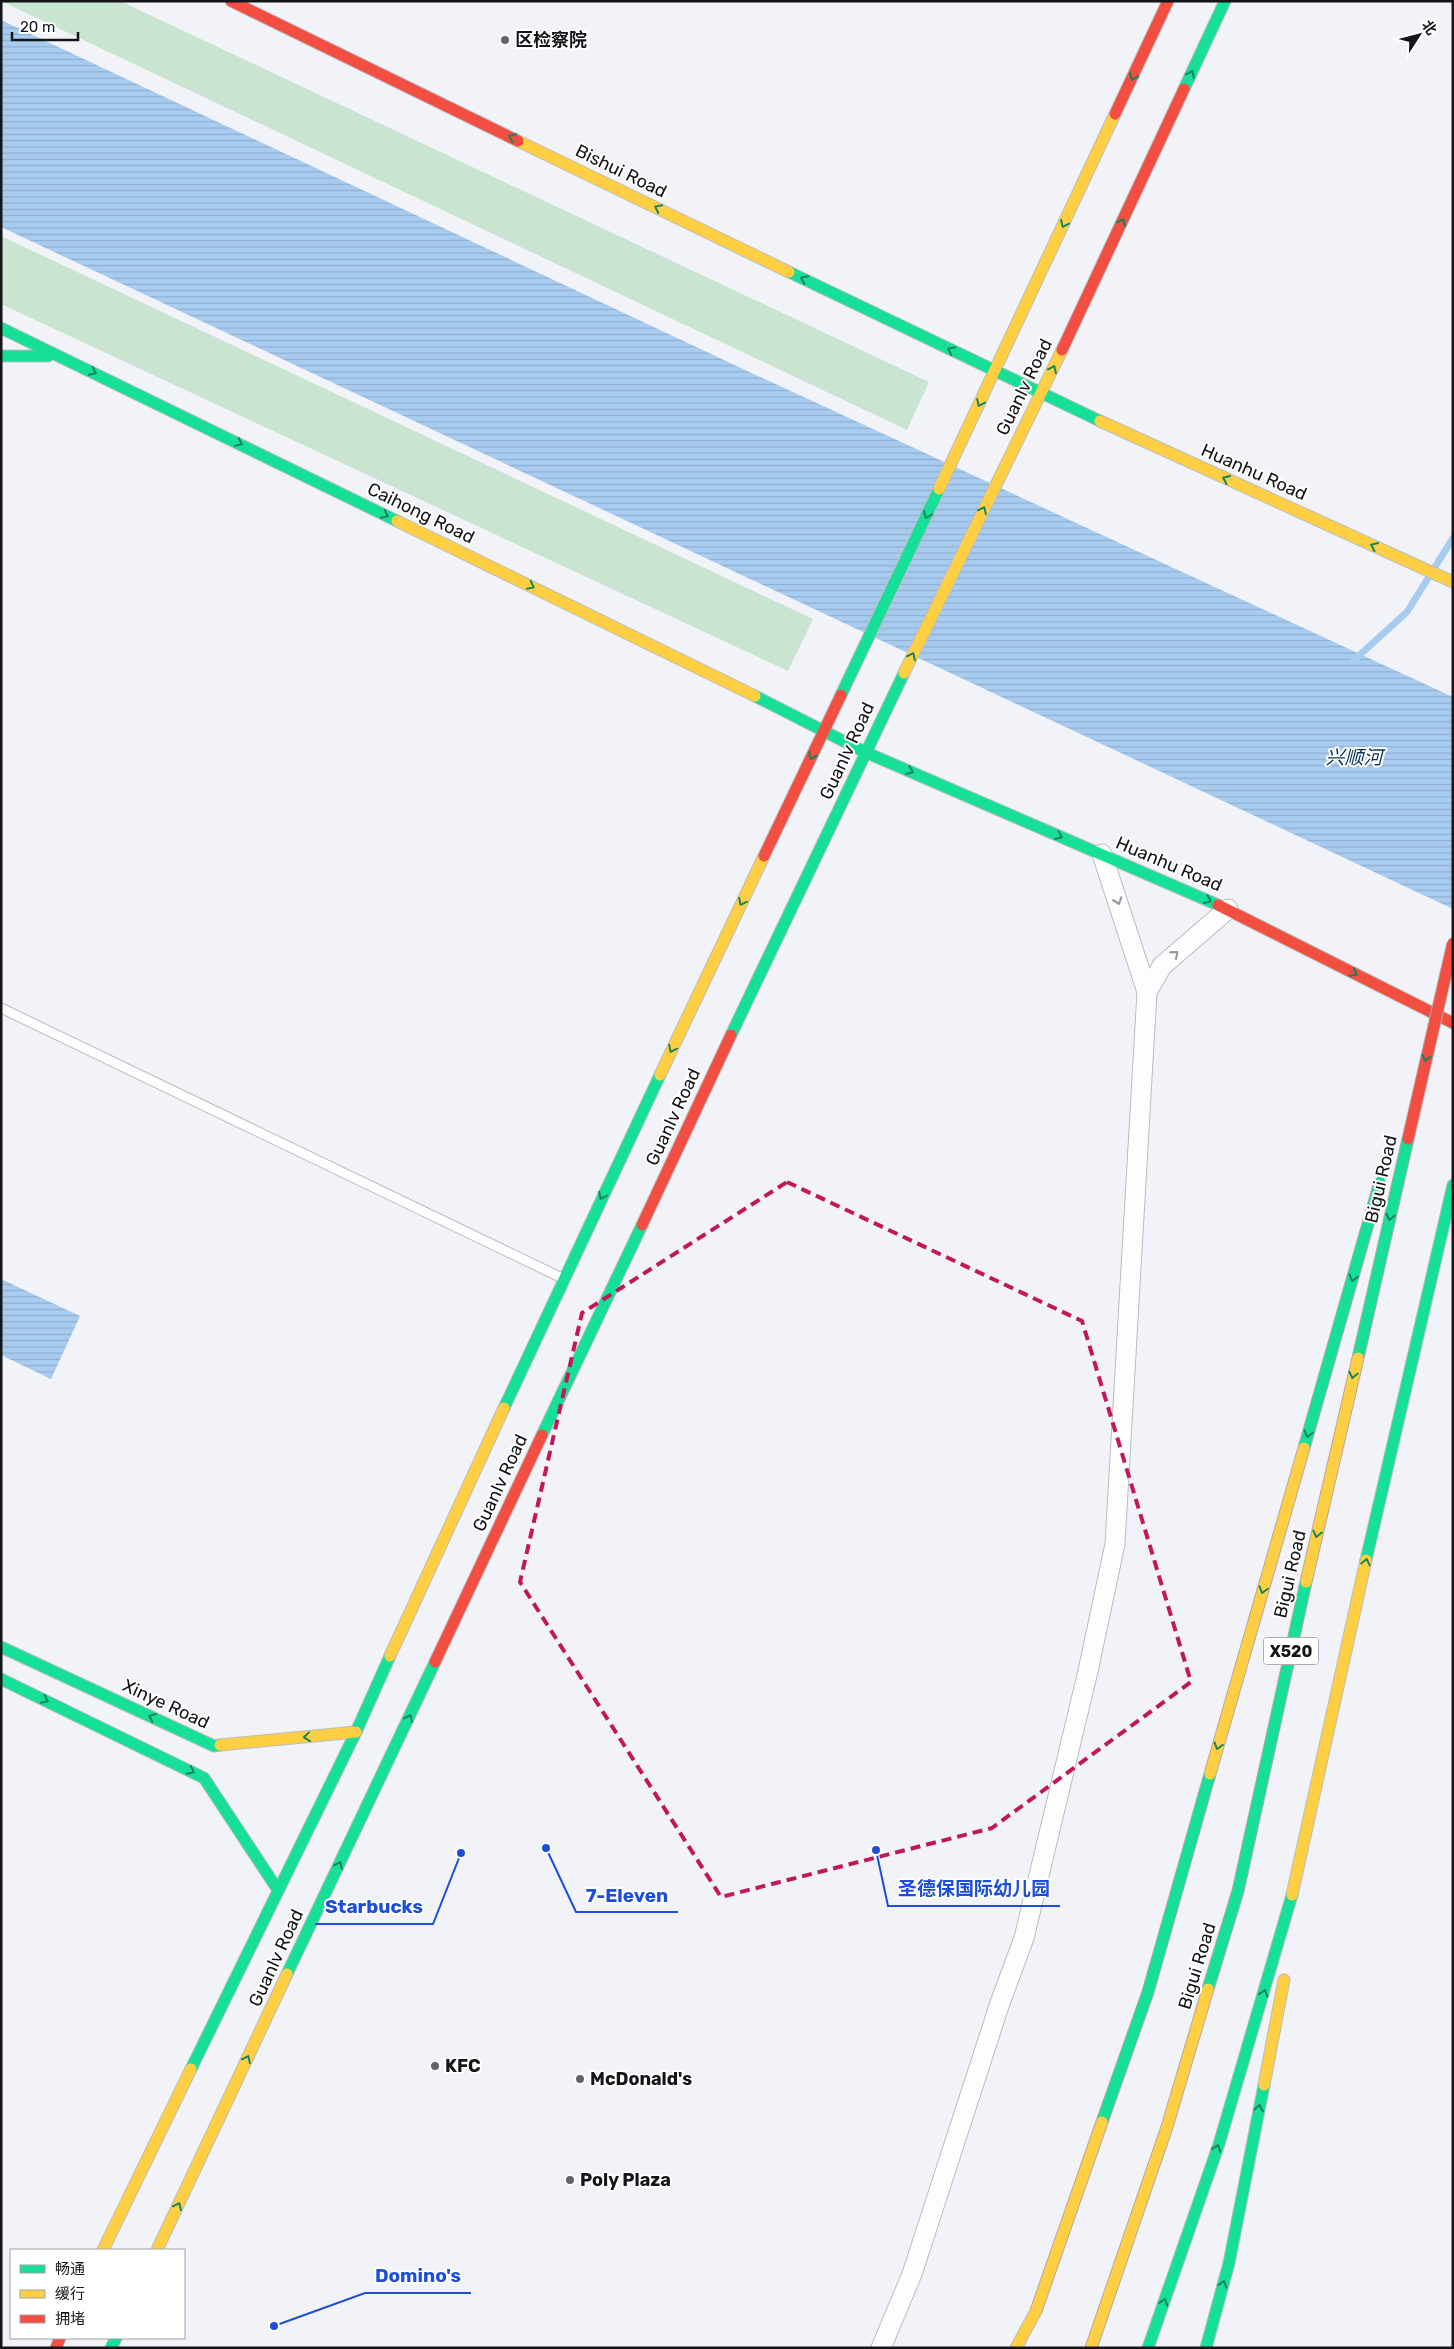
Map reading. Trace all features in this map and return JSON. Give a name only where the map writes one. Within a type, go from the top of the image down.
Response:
[{"type":"main road","name":"Bishui Road","points":[[231,1],[1040,394]]},
{"type":"main road","points":[[243,1],[257,13]]},
{"type":"main road","name":"Guanlv Road","points":[[103,2249],[356,1732],[563,1278],[970,423],[1168,1]]},
{"type":"main road","name":"Guanlv Road","points":[[157,2249],[865,752],[1016,444],[1226,1]]},
{"type":"main road","name":"Caihong Road","points":[[1,328],[824,730],[865,752]]},
{"type":"main road","points":[[1,356],[40,355],[68,360]]},
{"type":"main road","name":"Huanhu Road","points":[[1040,394],[1449,580]]},
{"type":"main road","name":"Huanhu Road","points":[[865,752],[1228,909],[1453,1023]]},
{"type":"main road","points":[[1409,1081],[1453,928]]},
{"type":"main road","name":"Bigui Road","points":[[1090,2348],[1167,2127],[1238,1891],[1312,1555],[1453,943]]},
{"type":"main road","points":[[1021,2348],[1036,2311],[1148,1992],[1384,1168]]},
{"type":"main road","name":"X520","points":[[1148,2348],[1219,2144],[1290,1905],[1360,1586],[1453,1186]]},
{"type":"main road","points":[[1294,1930],[1360,1586]]},
{"type":"main road","name":"Xinye Road","points":[[1,1647],[214,1746],[356,1732]]},
{"type":"main road","points":[[1,1679],[204,1778],[278,1890]]},
{"type":"main road","points":[[1206,2348],[1229,2263],[1286,1969]]},
{"type":"main road","points":[[1016,2348],[1036,2311]]},
{"type":"street","points":[[881,2348],[912,2274],[1000,2003],[1024,1938],[1088,1671],[1115,1544],[1147,992],[1102,854]]},
{"type":"street","points":[[1147,992],[1162,966],[1228,909]]},
{"type":"lane","points":[[1,1008],[563,1278]]},
{"type":"highlighted area","points":[[787,1182],[1082,1321],[1191,1682],[992,1828],[721,1897],[520,1582],[582,1313]]},
{"type":"green space","points":[[1,1],[120,1],[929,382],[907,430]]},
{"type":"green space","points":[[1,236],[813,619],[788,671],[1,304]]},
{"type":"water","name":"兴顺河","points":[[1,20],[758,376],[1453,697],[1453,909],[1,227]]},
{"type":"water","points":[[1,1279],[80,1316],[51,1379],[1,1355]]},
{"type":"waterway","points":[[1354,660],[1407,612],[1453,538]]},
{"type":"traffic: fast","points":[[1184,89],[1225,1]]},
{"type":"traffic: fast","points":[[789,272],[1100,421]]},
{"type":"traffic: fast","points":[[1,328],[397,521]]},
{"type":"traffic: fast","points":[[1,356],[48,356]]},
{"type":"traffic: fast","points":[[841,695],[939,489]]},
{"type":"traffic: fast","points":[[731,1035],[904,673]]},
{"type":"traffic: fast","points":[[755,696],[865,752],[1218,905]]},
{"type":"traffic: fast","points":[[504,1408],[660,1075]]},
{"type":"traffic: fast","points":[[1358,1358],[1408,1139]]},
{"type":"traffic: fast","points":[[1304,1448],[1380,1182]]},
{"type":"traffic: fast","points":[[1366,1560],[1453,1185]]},
{"type":"traffic: fast","points":[[542,1435],[642,1225]]},
{"type":"traffic: fast","points":[[1208,1989],[1238,1891],[1306,1582]]},
{"type":"traffic: fast","points":[[1,1647],[214,1746],[220,1745]]},
{"type":"traffic: fast","points":[[191,2069],[356,1732],[390,1656]]},
{"type":"traffic: fast","points":[[287,1974],[435,1662]]},
{"type":"traffic: fast","points":[[1,1679],[204,1778],[278,1890]]},
{"type":"traffic: fast","points":[[1102,2122],[1148,1992],[1210,1774]]},
{"type":"traffic: fast","points":[[1148,2348],[1219,2144],[1292,1895]]},
{"type":"traffic: fast","points":[[1206,2348],[1229,2263],[1264,2085]]},
{"type":"traffic: fast","points":[[111,2348],[116,2339]]},
{"type":"traffic: slow","points":[[939,489],[1115,114]]},
{"type":"traffic: slow","points":[[518,141],[789,272]]},
{"type":"traffic: slow","points":[[904,673],[1062,350]]},
{"type":"traffic: slow","points":[[1100,421],[1453,582]]},
{"type":"traffic: slow","points":[[397,521],[755,696]]},
{"type":"traffic: slow","points":[[660,1075],[764,856]]},
{"type":"traffic: slow","points":[[1306,1582],[1358,1358]]},
{"type":"traffic: slow","points":[[390,1656],[504,1408]]},
{"type":"traffic: slow","points":[[1210,1774],[1304,1448]]},
{"type":"traffic: slow","points":[[1292,1895],[1366,1560]]},
{"type":"traffic: slow","points":[[220,1745],[356,1732]]},
{"type":"traffic: slow","points":[[157,2249],[287,1974]]},
{"type":"traffic: slow","points":[[1264,2085],[1284,1980]]},
{"type":"traffic: slow","points":[[1091,2348],[1167,2127],[1208,1989]]},
{"type":"traffic: slow","points":[[103,2249],[191,2069]]},
{"type":"traffic: slow","points":[[1036,2311],[1102,2122]]},
{"type":"traffic: slow","points":[[1016,2348],[1036,2311]]},
{"type":"traffic: jam","points":[[231,1],[518,141]]},
{"type":"traffic: jam","points":[[1115,114],[1168,1]]},
{"type":"traffic: jam","points":[[1062,350],[1184,89]]},
{"type":"traffic: jam","points":[[764,856],[841,695]]},
{"type":"traffic: jam","points":[[1218,905],[1453,1023]]},
{"type":"traffic: jam","points":[[1408,1139],[1453,943]]},
{"type":"traffic: jam","points":[[642,1225],[731,1035]]},
{"type":"traffic: jam","points":[[435,1662],[542,1435]]},
{"type":"traffic: jam","points":[[56,2348],[60,2339]]},
{"type":"place","name":"区检察院","points":[[505,40]]},
{"type":"place","name":"7-Eleven","points":[[546,1848]]},
{"type":"place","name":"圣德保国际幼儿园","points":[[876,1850]]},
{"type":"place","name":"Starbucks","points":[[461,1853]]},
{"type":"place","name":"KFC","points":[[435,2066]]},
{"type":"place","name":"McDonald's","points":[[580,2079]]},
{"type":"place","name":"Poly Plaza","points":[[570,2180]]},
{"type":"place","name":"Domino's","points":[[274,2326]]}]
